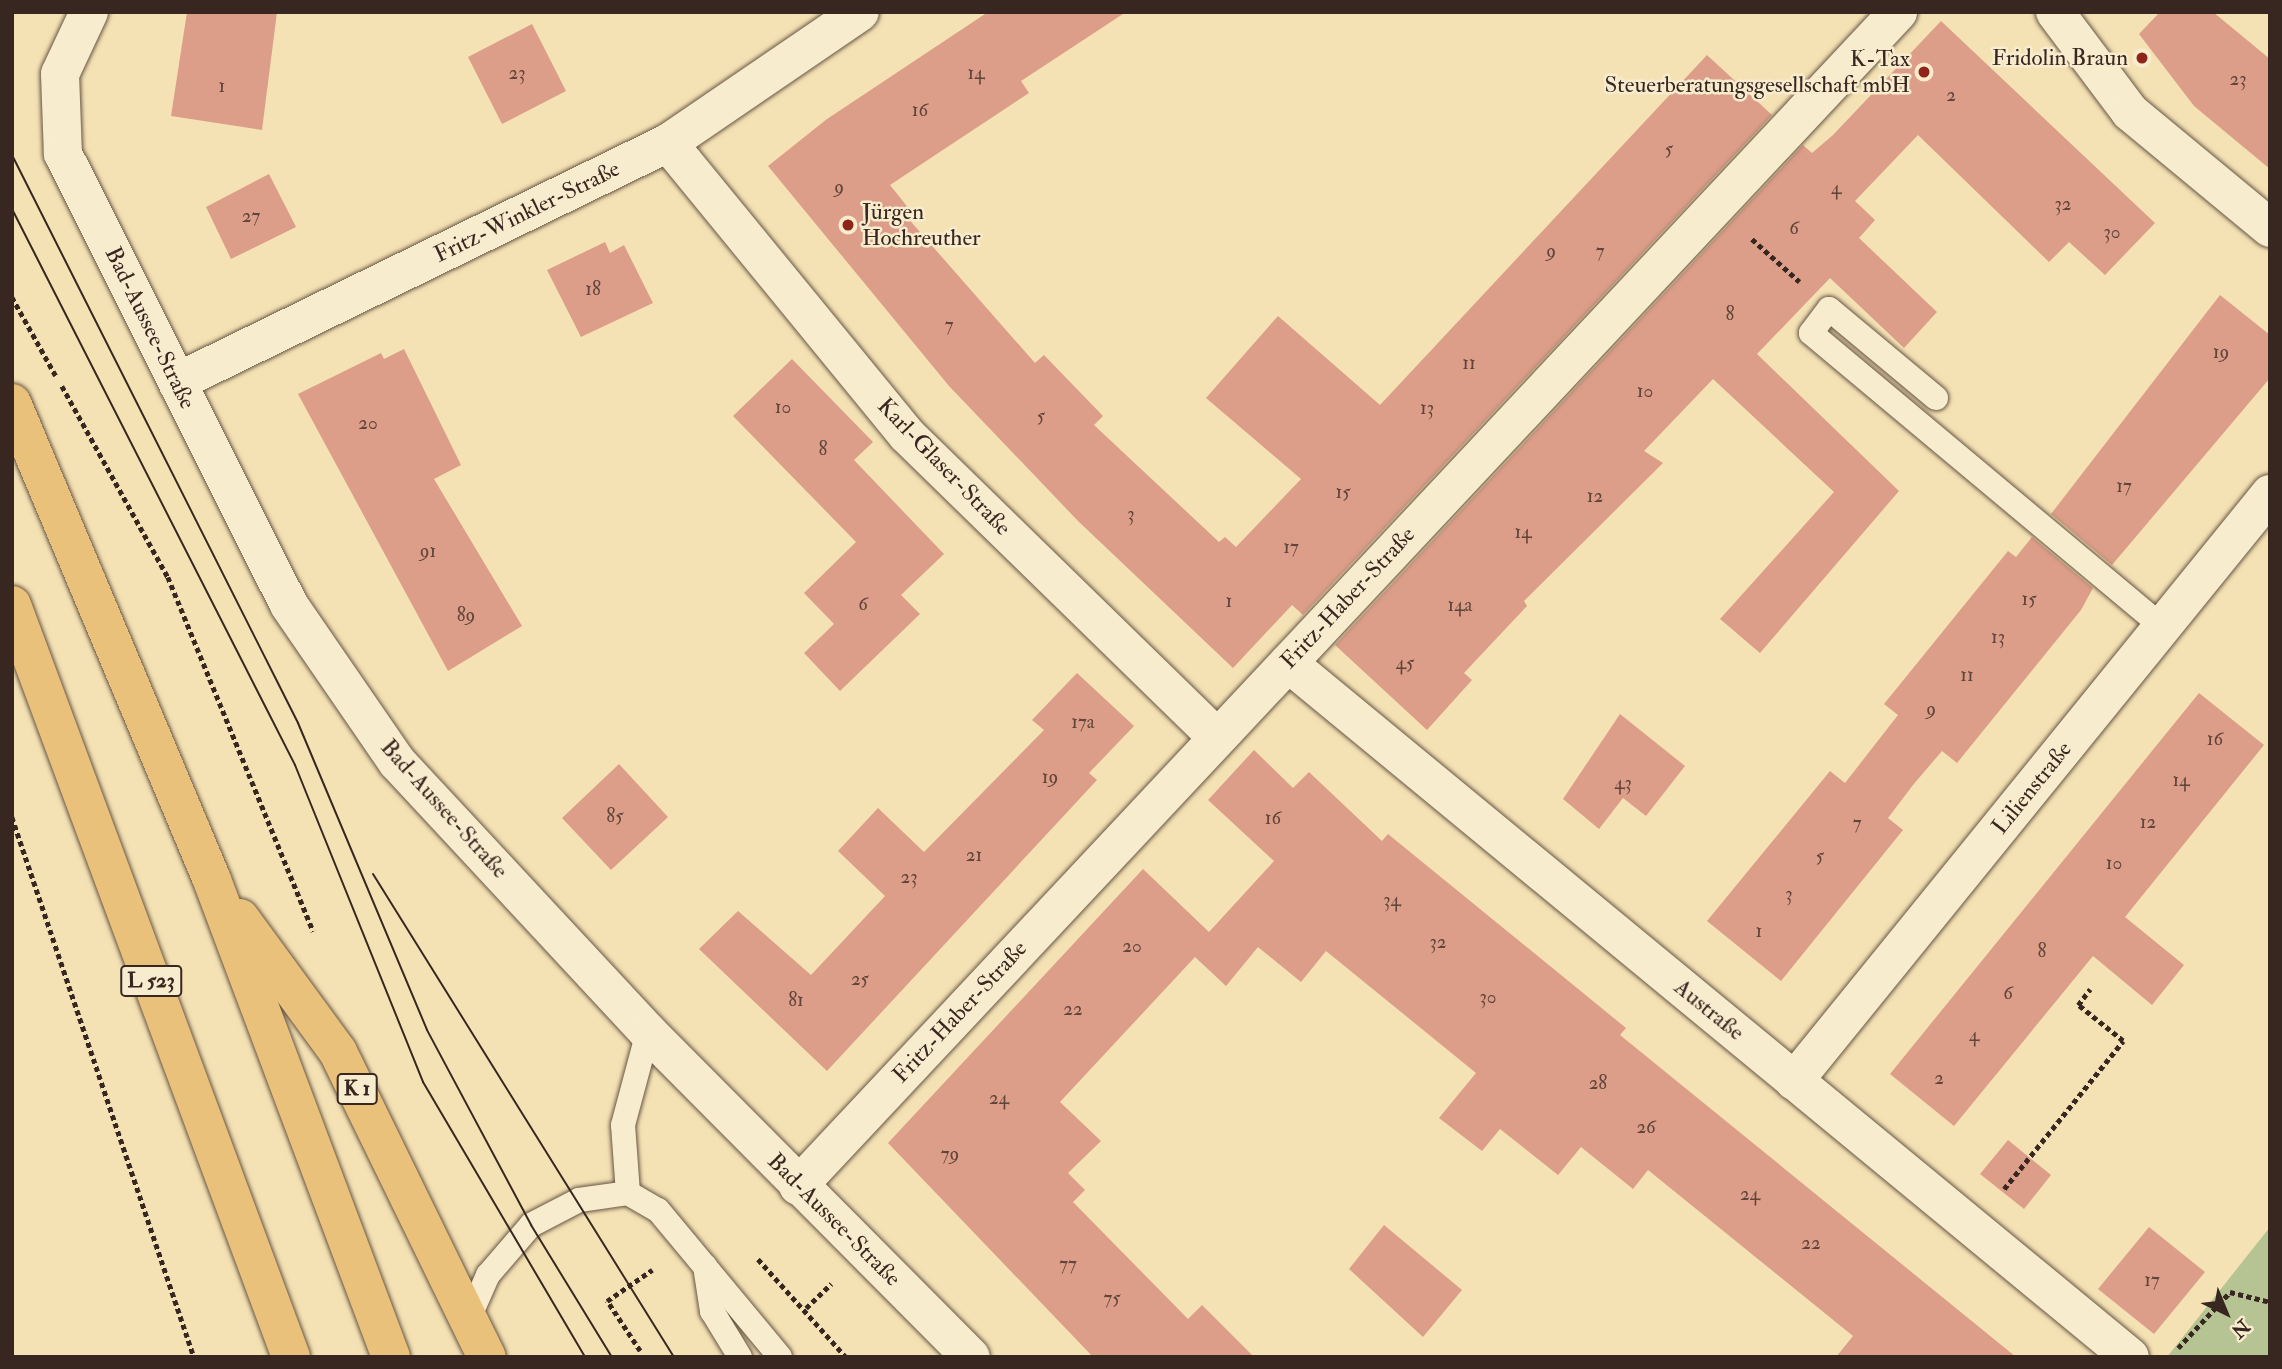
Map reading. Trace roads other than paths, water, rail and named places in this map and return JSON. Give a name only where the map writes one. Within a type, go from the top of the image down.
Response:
[{"type":"highway","points":[[12,402],[212,880],[391,1357]]},
{"type":"highway","name":"L 523","points":[[12,605],[291,1357]]},
{"type":"highway","name":"K 1","points":[[212,880],[338,1052],[487,1357]]},
{"type":"street","name":"Bad-Aussee-Straße","points":[[89,12],[60,74],[64,154],[289,606],[397,761],[648,1032],[798,1186],[971,1357]]},
{"type":"street","name":"Fritz-Winkler-Straße","points":[[177,382],[668,143],[860,12]]},
{"type":"street","name":"Fritz-Haber-Straße","points":[[798,1186],[1898,12]]},
{"type":"street","points":[[2055,12],[2130,111],[2270,228]]},
{"type":"street","name":"Karl-Glaser-Straße","points":[[668,143],[907,435],[1216,737]]},
{"type":"street","name":"Lilienstraße","points":[[1794,1081],[2270,494]]},
{"type":"street","name":"Austraße","points":[[1287,663],[2130,1357]]},
{"type":"lane","points":[[1936,398],[1829,309],[1811,333],[2162,626]]},
{"type":"lane","points":[[628,1193],[623,1125],[648,1032]]},
{"type":"lane","points":[[469,1318],[488,1275],[531,1225],[579,1200],[628,1193],[645,1198],[705,1265],[780,1357]]},
{"type":"lane","points":[[705,1265],[712,1311],[740,1357]]},
{"type":"tram line","points":[[12,155],[298,723],[427,1030],[531,1225],[612,1357]]},
{"type":"tram line","points":[[12,209],[295,765],[423,1082],[585,1357]]},
{"type":"tram line","points":[[373,874],[674,1357]]},
{"type":"place","name":"Fridolin Braun","points":[[2142,58]]},
{"type":"place","name":"K-Tax Steuerberatungsgesellschaft mbH","points":[[1924,72]]},
{"type":"place","name":"Jürgen Hochreuther","points":[[848,225]]}]
